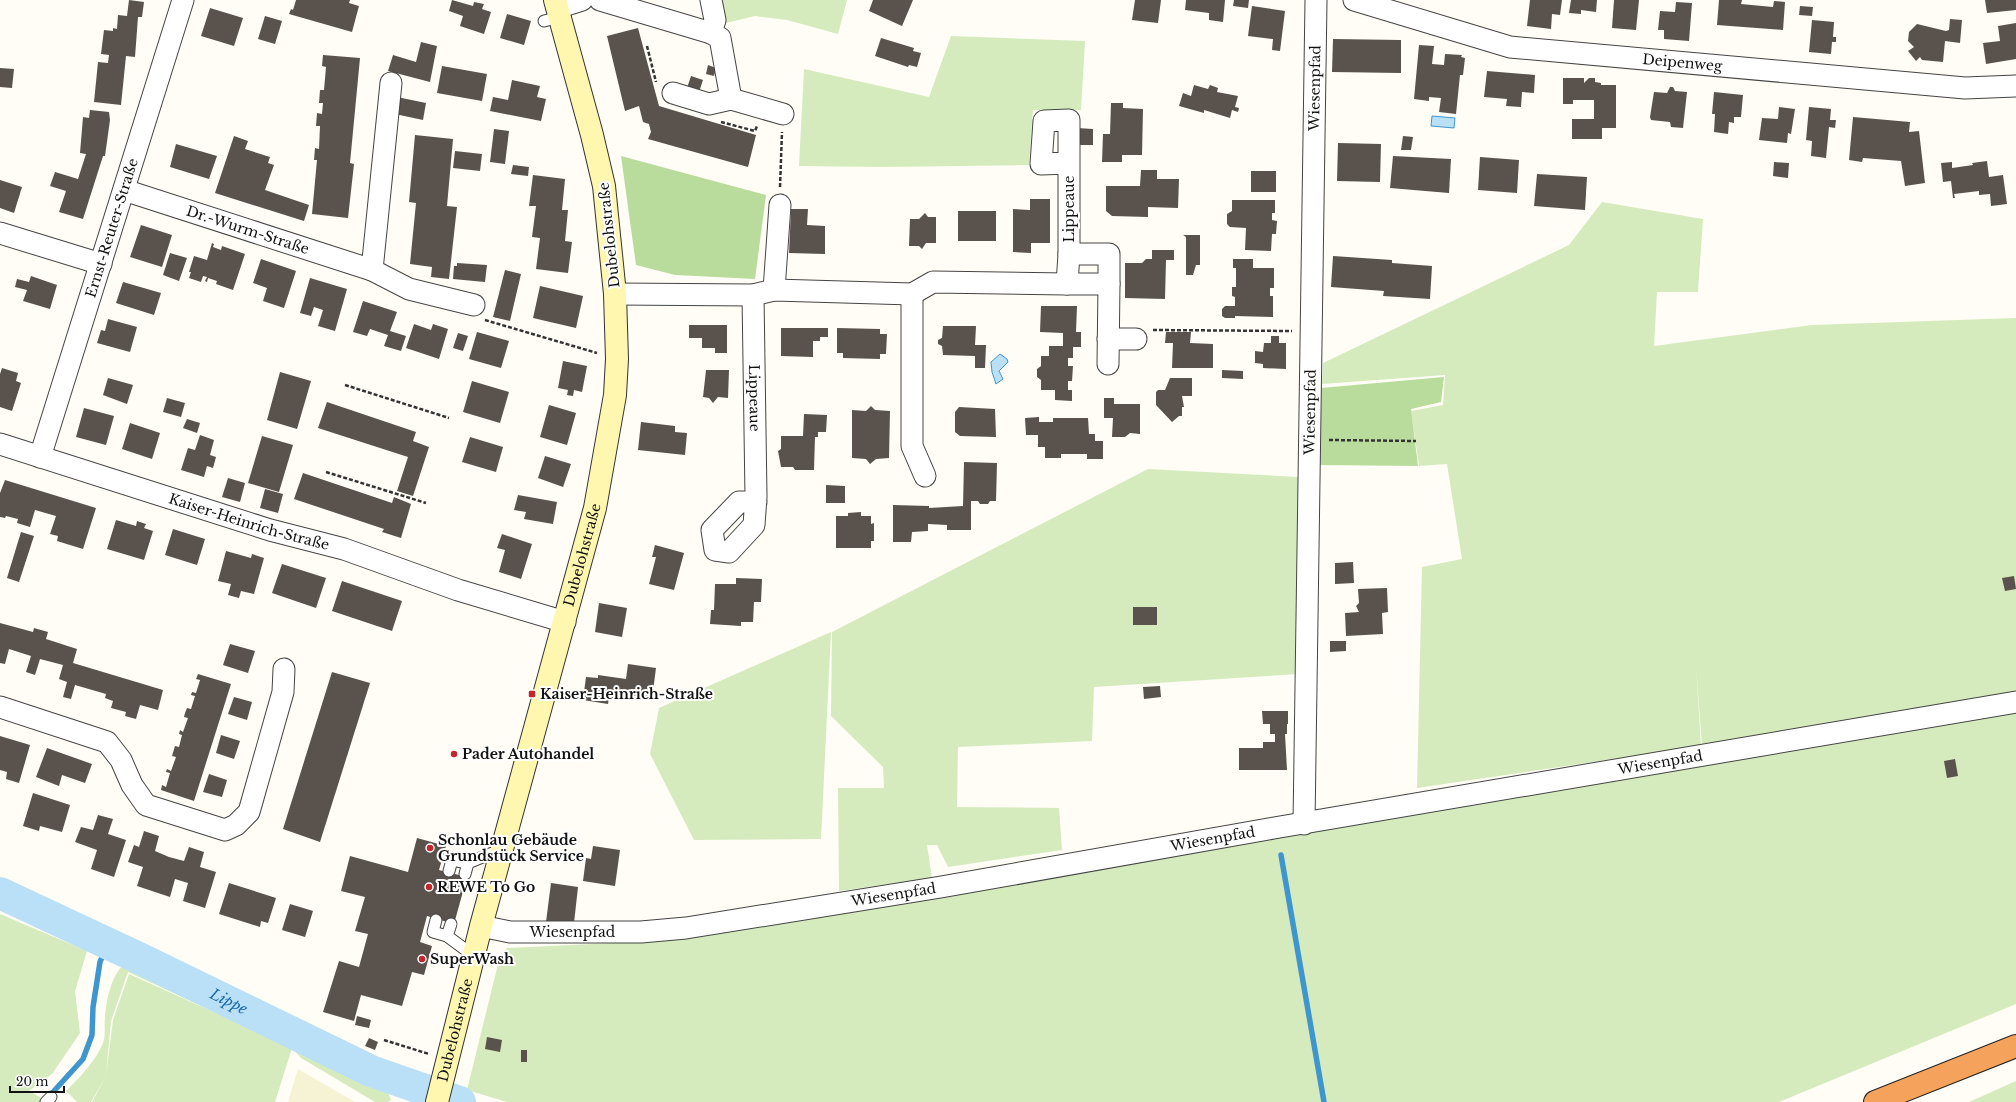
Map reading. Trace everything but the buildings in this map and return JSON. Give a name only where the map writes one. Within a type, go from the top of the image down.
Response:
[{"type":"highway","points":[[1875,1102],[2016,1046]]},
{"type":"main road","name":"Dubelohstraße","points":[[437,1102],[481,926],[595,508],[615,395],[617,358],[615,294],[604,186],[568,69],[554,12]]},
{"type":"street","name":"Ernst-Reuter-Straße","points":[[40,457],[183,0]]},
{"type":"street","points":[[554,12],[582,0]]},
{"type":"street","points":[[600,0],[711,33],[720,38],[731,99]]},
{"type":"street","points":[[711,0],[715,20],[711,33]]},
{"type":"street","name":"Wiesenpfad","points":[[1304,824],[1308,440],[1316,0]]},
{"type":"street","name":"Deipenweg","points":[[1354,0],[1510,47],[1965,88],[2016,86]]},
{"type":"street","points":[[372,270],[391,83]]},
{"type":"street","points":[[673,93],[709,104],[731,99],[783,114]]},
{"type":"street","name":"Lippeaue","points":[[1067,284],[1069,254],[1069,163]]},
{"type":"street","name":"Dr.-Wurm-Straße","points":[[124,190],[372,270],[409,290],[474,306]]},
{"type":"street","points":[[774,290],[780,205]]},
{"type":"street","points":[[0,233],[101,264]]},
{"type":"street","name":"Lippeaue","points":[[1069,254],[1110,254],[1108,364]]},
{"type":"street","points":[[615,294],[753,295],[774,290],[912,294],[933,282],[1109,284]]},
{"type":"street","points":[[912,294],[912,446],[925,476]]},
{"type":"street","name":"Lippeaue","points":[[753,295],[756,502]]},
{"type":"street","points":[[1108,339],[1136,338]]},
{"type":"street","name":"Kaiser-Heinrich-Straße","points":[[0,444],[270,530],[344,549],[458,590],[565,622]]},
{"type":"street","points":[[0,707],[107,742],[121,760],[132,785],[146,805],[224,830],[236,825],[249,812],[283,692],[284,669]]},
{"type":"street","name":"Wiesenpfad","points":[[481,926],[510,932],[640,932],[686,928],[2016,702]]},
{"type":"lane","points":[[449,871],[452,860],[466,868],[502,849]]},
{"type":"lane","points":[[436,920],[432,932],[447,936],[474,956]]},
{"type":"lane","points":[[447,936],[451,924]]},
{"type":"path","points":[[780,205],[783,114]]},
{"type":"path","points":[[474,306],[482,319],[617,358]]},
{"type":"path","points":[[1136,338],[1145,330],[1310,331]]},
{"type":"path","points":[[345,385],[449,418]]},
{"type":"path","points":[[1308,440],[1416,441]]},
{"type":"path","points":[[326,472],[426,503]]},
{"type":"path","points":[[384,1040],[446,1063]]},
{"type":"shaded area","points":[[298,1069],[355,1102],[288,1102]]},
{"type":"green space","points":[[721,0],[847,0],[838,34],[787,20],[755,16],[726,23]]},
{"type":"green space","points":[[951,36],[1085,41],[1081,110],[1033,110],[1029,165],[882,167],[799,166],[804,69],[929,97]]},
{"type":"green space","points":[[621,156],[766,195],[755,279],[675,275],[636,265]]},
{"type":"green space","points":[[1602,202],[1703,219],[1698,292],[1657,292],[1654,346],[1812,325],[2016,318],[2016,691],[1702,746],[1696,666],[1701,746],[1417,788],[1422,567],[1462,559],[1447,464],[1419,466],[1411,411],[1443,405],[1445,375],[1322,384],[1323,363],[1569,245]]},
{"type":"green space","points":[[1444,377],[1441,402],[1411,409],[1418,466],[1319,465],[1321,388]]},
{"type":"green space","points":[[1148,469],[1298,477],[1300,541],[1299,674],[1094,687],[1092,741],[958,747],[957,807],[1059,808],[1062,850],[948,867],[937,845],[927,845],[932,878],[839,891],[838,788],[884,788],[883,767],[831,716],[832,632]]},
{"type":"green space","points":[[831,632],[821,839],[694,840],[650,754],[659,708]]},
{"type":"green space","points":[[2016,711],[2016,1004],[1779,1102],[507,1102],[467,1090],[500,956],[507,948],[675,940]]},
{"type":"green space","points":[[0,914],[87,951],[75,991],[80,1033],[52,1074],[29,1091],[48,1102],[0,1102]]},
{"type":"green space","points":[[124,964],[387,1090],[391,1100],[388,1102],[375,1102],[301,1058],[292,1048],[275,1102],[92,1102],[106,1076],[91,1102],[77,1102],[66,1091],[92,1063],[100,1050],[104,1037],[108,997],[119,969]],"holes":[[[128,972],[238,1023],[129,974],[113,1020],[106,1075],[111,1021]]]},
{"type":"green space","points":[[2016,1081],[2016,1102],[1969,1102]]},
{"type":"water","points":[[1432,116],[1455,118],[1454,128],[1431,126]]},
{"type":"water","points":[[1000,354],[1007,359],[1008,362],[999,371],[1003,379],[996,384],[992,372],[991,362]]},
{"type":"waterway","points":[[1281,855],[1324,1102]]},
{"type":"waterway","name":"Lippe","points":[[0,893],[143,960],[371,1071],[460,1102]]},
{"type":"waterway","points":[[54,1091],[83,1059],[92,1035],[93,1007],[100,962],[108,943]]},
{"type":"place","name":"Kaiser-Heinrich-Straße","points":[[532,694]]},
{"type":"place","name":"Pader Autohandel","points":[[454,754]]},
{"type":"place","name":"Schonlau Gebäude Grundstück Service","points":[[430,848]]},
{"type":"place","name":"REWE To Go","points":[[429,887]]},
{"type":"place","name":"SuperWash","points":[[422,959]]}]
